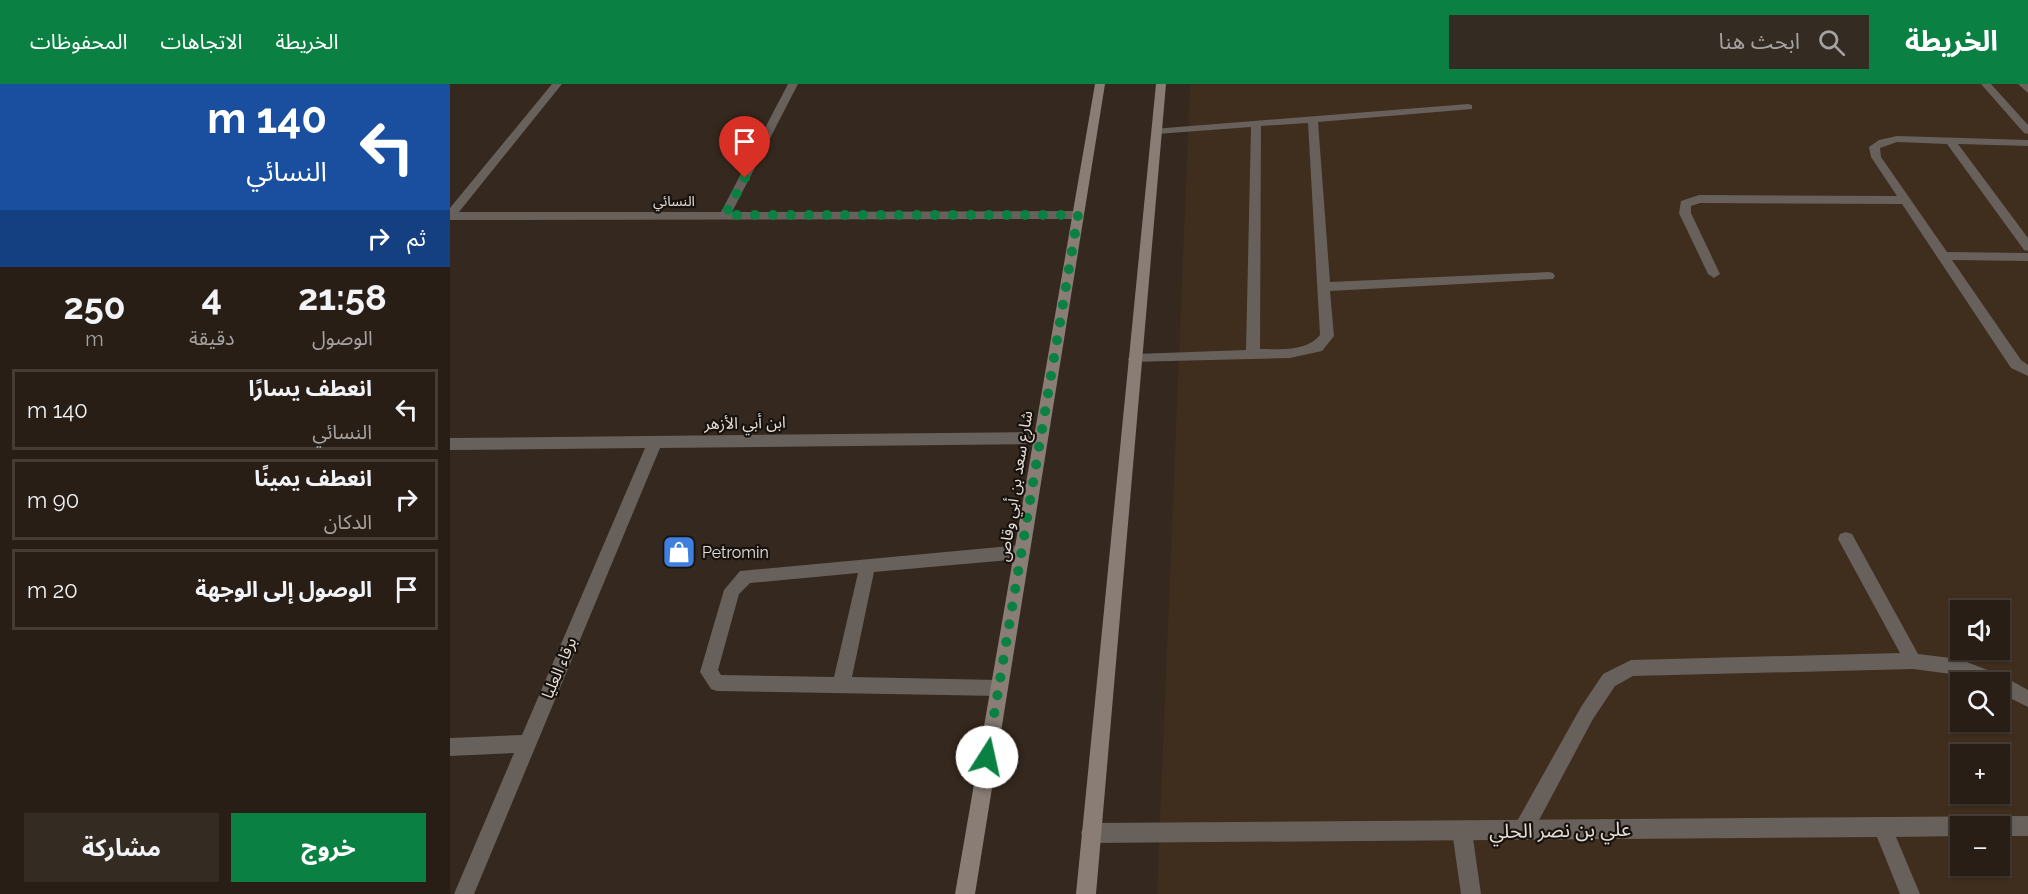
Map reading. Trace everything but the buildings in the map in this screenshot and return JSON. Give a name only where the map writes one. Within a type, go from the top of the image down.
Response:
[{"type":"main road","name":"شارع سعد بن أبي وقاص","points":[[965,894],[1100,84]]},
{"type":"main road","points":[[1086,894],[1161,84]]},
{"type":"street","points":[[450,216],[557,84]]},
{"type":"street","points":[[725,215],[793,84]]},
{"type":"street","points":[[1986,84],[2028,131]]},
{"type":"street","points":[[2023,84],[2028,90]]},
{"type":"street","points":[[1157,131],[1468,107]]},
{"type":"street","points":[[1135,359],[1290,354],[1317,348],[1327,336],[1313,120]]},
{"type":"street","points":[[1253,355],[1257,124]]},
{"type":"street","points":[[2028,144],[1898,139],[1883,142],[1874,147],[1876,157],[2016,364],[2028,371]]},
{"type":"street","points":[[1950,141],[2028,247]]},
{"type":"street","points":[[1714,274],[1685,213],[1685,204],[1699,199],[1905,200]]},
{"type":"street","name":"النسائي","points":[[450,216],[1078,215]]},
{"type":"street","points":[[1943,256],[2028,257]]},
{"type":"street","points":[[1324,287],[1549,276]]},
{"type":"street","name":"ابن أبي الأزهر","points":[[450,444],[1041,438]]},
{"type":"street","name":"برقاء العليا","points":[[464,894],[655,442]]},
{"type":"street","points":[[1846,539],[1913,661]]},
{"type":"street","points":[[999,688],[717,683],[709,672],[732,590],[746,576],[1022,552]]},
{"type":"street","points":[[842,686],[868,566]]},
{"type":"street","points":[[1523,830],[1587,712],[1609,680],[1630,668],[1913,661],[1959,667],[1971,672]]},
{"type":"street","points":[[2010,689],[2028,699]]},
{"type":"street","points":[[450,747],[527,744]]},
{"type":"street","name":"علي بن نصر الحلي","points":[[1091,833],[2028,826]]},
{"type":"street","points":[[1883,827],[1910,894]]},
{"type":"street","points":[[1462,831],[1471,894]]},
{"type":"shaded area","points":[[1190,84],[2028,84],[2028,894],[1157,894]]},
{"type":"place","name":"Petromin","points":[[679,552]]},
{"type":"route","points":[[745,178],[725,215],[1078,215],[987,757]]}]
